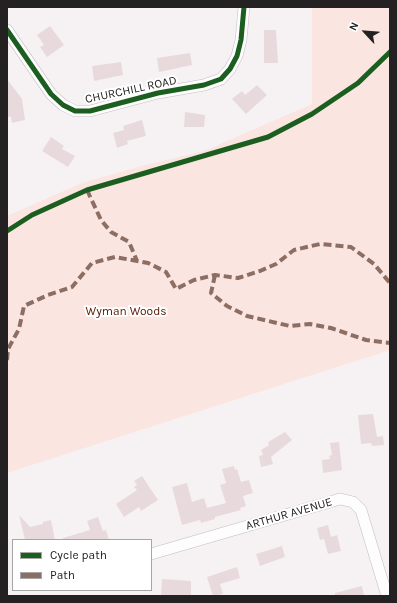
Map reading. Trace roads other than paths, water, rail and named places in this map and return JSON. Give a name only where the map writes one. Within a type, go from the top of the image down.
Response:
[{"type":"street","name":"CHURCHILL ROAD","points":[[7,30],[51,94],[63,105],[75,111],[90,111],[158,93],[204,86],[221,79],[230,69],[238,56],[242,40],[244,7]]},
{"type":"street","name":"ARTHUR AVENUE","points":[[152,554],[340,499],[353,502],[361,510],[388,596]]},
{"type":"park label","name":"Wyman Woods","points":[[126,312]]}]
